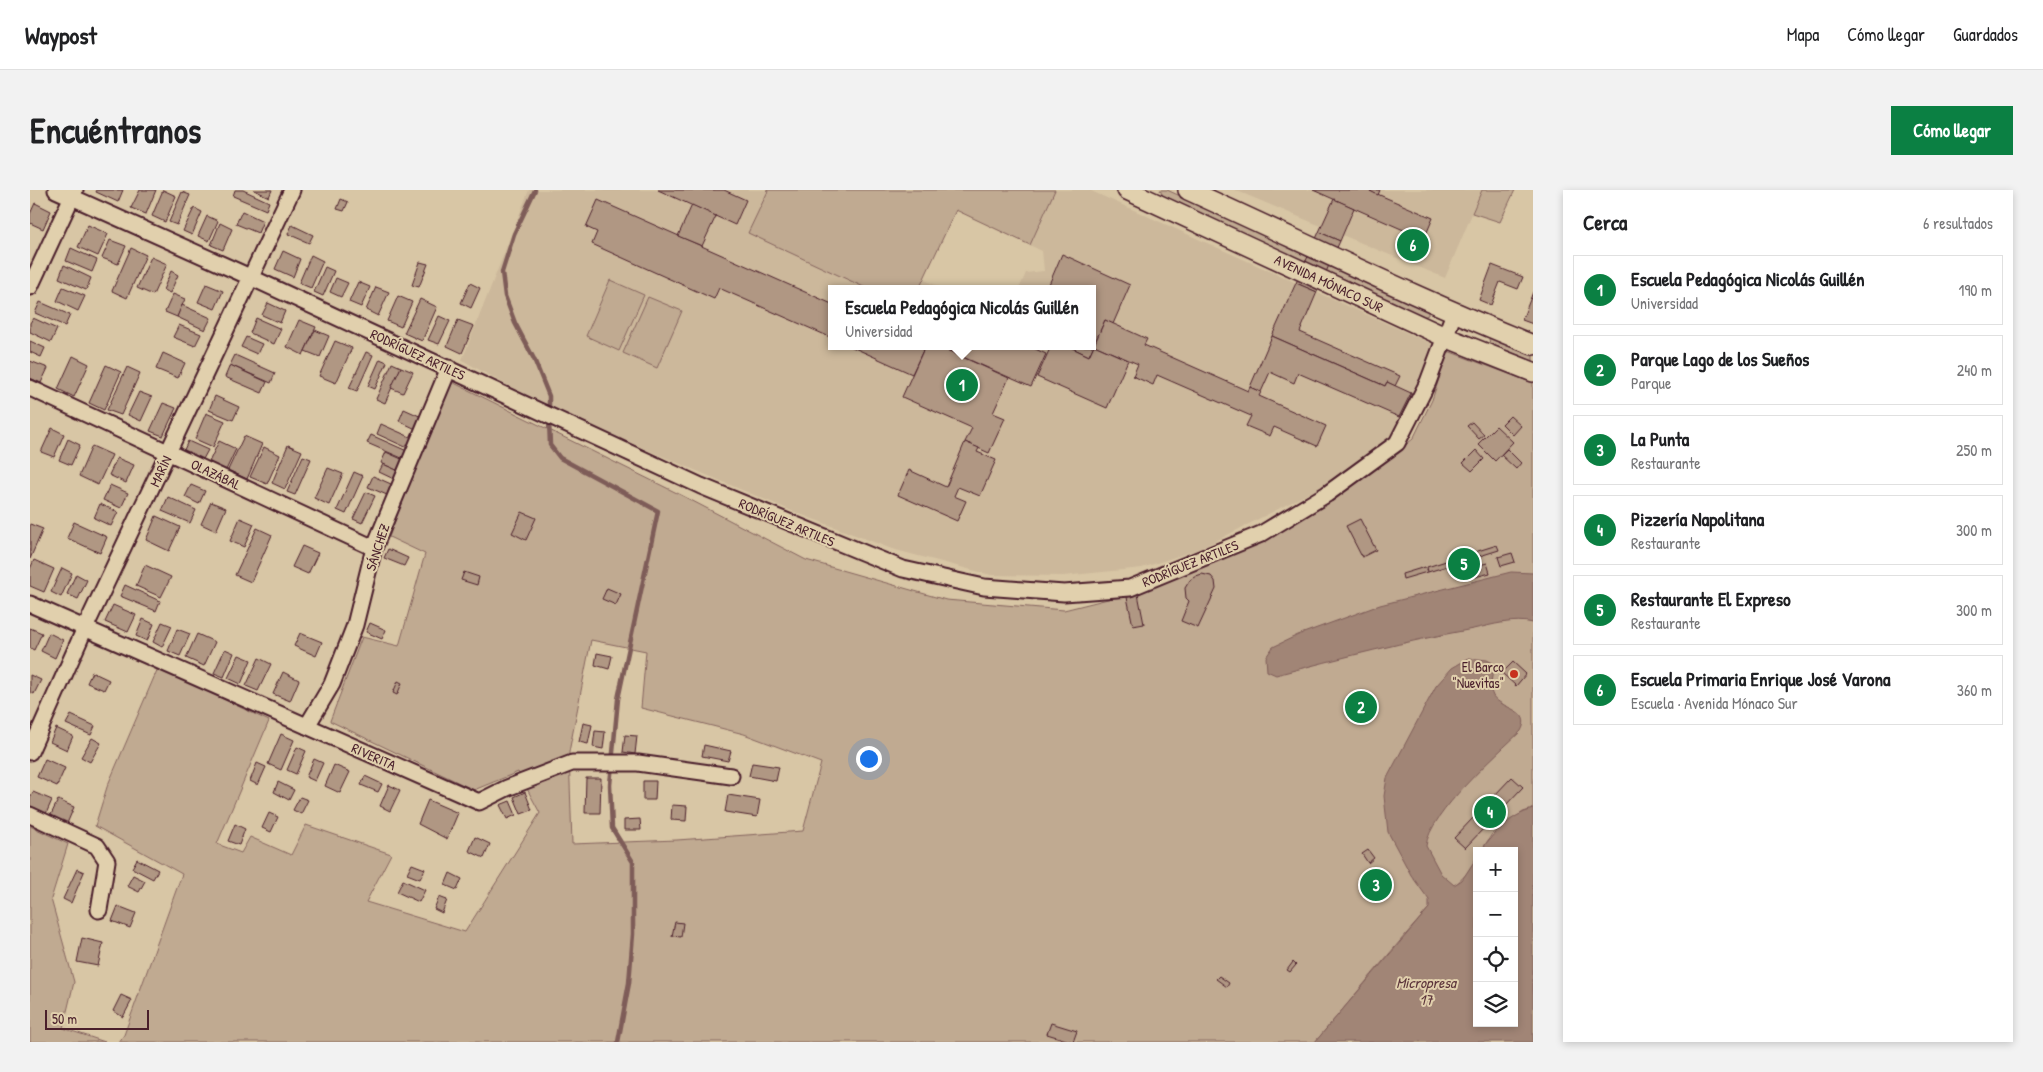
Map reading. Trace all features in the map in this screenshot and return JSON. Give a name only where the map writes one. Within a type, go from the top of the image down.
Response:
[{"type":"main road","name":"AVENIDA MÓNACO SUR","points":[[1127,190],[1445,337],[1533,372]]},
{"type":"main road","name":"AVENIDA MÓNACO SUR","points":[[1188,190],[1454,313],[1533,345]]},
{"type":"street","name":"RODRÍGUEZ ARTILES","points":[[56,190],[74,194],[701,486],[903,569],[984,587],[1064,593],[1130,588],[1261,534],[1327,494],[1397,443],[1428,382],[1454,313]]},
{"type":"street","name":"MARÍN","points":[[30,752],[85,628],[292,190]]},
{"type":"street","points":[[30,287],[74,194]]},
{"type":"street","name":"SÁNCHEZ","points":[[307,726],[332,684],[355,624],[374,548],[449,368]]},
{"type":"street","name":"OLAZÁBAL","points":[[30,388],[374,548]]},
{"type":"street","name":"RIVERITA","points":[[30,604],[479,802],[507,788],[572,763],[638,763],[731,776]]},
{"type":"street","points":[[30,815],[97,846],[108,860],[99,910]]},
{"type":"shaded area","points":[[529,190],[1089,190],[1432,344],[1414,395],[1393,436],[1319,488],[1202,548],[1142,568],[1063,576],[991,575],[892,549],[792,511],[548,408],[462,360]],"holes":[[[956,210],[1042,251],[1044,271],[1026,273],[1021,285],[1096,285],[1096,350],[828,350],[828,285],[935,285],[923,279]]]},
{"type":"shaded area","points":[[766,190],[1055,190],[1030,245],[956,210],[921,285],[859,285],[748,233],[768,191]]},
{"type":"shaded area","points":[[1160,190],[1167,190],[1287,244],[1428,310],[1428,315],[1423,317],[1163,196]]},
{"type":"shaded area","points":[[1235,190],[1482,190],[1445,278]]},
{"type":"shaded area","points":[[1482,190],[1515,190],[1500,222],[1472,213]]},
{"type":"shaded area","points":[[610,280],[644,295],[619,351],[586,336]]},
{"type":"shaded area","points":[[648,297],[682,311],[657,368],[623,353]]},
{"type":"shaded area","points":[[1493,335],[1533,353],[1533,361],[1490,344],[1489,339]]},
{"type":"shaded area","points":[[1448,351],[1533,383],[1533,809],[1523,812],[1492,834],[1484,847],[1473,847],[1473,864],[1466,875],[1429,908],[1315,1042],[119,1042],[124,1035],[182,874],[95,826],[107,787],[158,668],[269,721],[217,844],[241,853],[250,837],[291,855],[306,825],[391,854],[366,902],[465,932],[540,813],[518,772],[474,790],[330,721],[362,637],[399,646],[425,554],[389,537],[448,380],[683,496],[806,560],[946,600],[1064,610],[1112,598],[1293,523],[1354,485],[1413,439],[1432,400]],"holes":[[[591,640],[646,651],[641,708],[744,734],[821,763],[803,831],[677,840],[572,844],[569,752]]]},
{"type":"shaded area","points":[[30,826],[68,844],[51,899],[74,982],[63,1028],[105,1042],[30,1042]]},
{"type":"water","points":[[1511,572],[1533,573],[1533,623],[1518,621],[1503,623],[1398,644],[1276,675],[1267,671],[1266,657],[1273,647],[1298,635],[1380,605]]},
{"type":"water","name":"Micropresa 17","points":[[1469,658],[1487,660],[1495,664],[1491,684],[1493,696],[1497,701],[1520,714],[1524,724],[1521,731],[1481,769],[1451,802],[1430,833],[1426,846],[1441,874],[1454,885],[1462,880],[1473,863],[1473,1027],[1518,1027],[1518,847],[1484,847],[1503,825],[1533,809],[1533,1042],[1315,1042],[1429,908],[1429,900],[1411,875],[1388,832],[1384,796],[1387,778],[1436,686],[1452,668]]},
{"type":"building","points":[[97,190],[123,190],[118,202],[96,192]]},
{"type":"building","points":[[140,190],[156,190],[146,214],[131,208]]},
{"type":"building","points":[[163,190],[176,196],[165,222],[152,216]]},
{"type":"building","points":[[235,190],[243,190],[269,202],[266,210],[233,196]]},
{"type":"building","points":[[254,190],[272,190],[269,197]]},
{"type":"building","points":[[658,190],[724,190],[746,200],[735,225]]},
{"type":"building","points":[[1313,190],[1368,190],[1433,218],[1424,239]]},
{"type":"building","points":[[1368,190],[1380,190],[1378,195]]},
{"type":"building","points":[[182,192],[190,195],[177,225],[169,222]]},
{"type":"building","points":[[341,199],[348,202],[344,211],[337,209]]},
{"type":"building","points":[[1334,199],[1354,208],[1340,241],[1319,232]]},
{"type":"building","points":[[598,200],[828,302],[828,336],[719,288],[714,299],[592,244],[597,232],[586,227]]},
{"type":"building","points":[[35,203],[51,211],[43,229],[30,223],[30,214]]},
{"type":"building","points":[[692,205],[716,216],[702,246],[678,236]]},
{"type":"building","points":[[194,208],[202,212],[192,235],[183,231]]},
{"type":"building","points":[[242,211],[263,221],[258,233],[236,224]]},
{"type":"building","points":[[207,216],[218,221],[209,241],[198,236]]},
{"type":"building","points":[[220,223],[232,229],[223,250],[211,245]]},
{"type":"building","points":[[88,225],[108,234],[98,256],[78,247]]},
{"type":"building","points":[[292,225],[313,235],[309,243],[288,234]]},
{"type":"building","points":[[1319,232],[1340,241],[1317,292],[1296,283]]},
{"type":"building","points":[[110,240],[126,246],[118,264],[102,258]]},
{"type":"building","points":[[71,248],[97,260],[92,272],[66,261]]},
{"type":"building","points":[[131,248],[146,255],[127,298],[112,291]]},
{"type":"building","points":[[283,251],[300,259],[293,277],[275,269]]},
{"type":"building","points":[[1062,254],[1130,285],[1113,324],[1105,320],[1096,340],[1096,285],[1049,285]]},
{"type":"building","points":[[311,255],[323,261],[311,288],[299,283]]},
{"type":"building","points":[[151,257],[167,264],[153,295],[137,288]]},
{"type":"building","points":[[420,262],[428,264],[419,287],[412,285]]},
{"type":"building","points":[[64,265],[91,278],[86,290],[59,278]]},
{"type":"building","points":[[1492,265],[1523,277],[1518,289],[1500,282],[1491,305],[1479,300]]},
{"type":"building","points":[[325,267],[334,271],[323,296],[314,292]]},
{"type":"building","points":[[171,271],[178,275],[170,293],[163,290]]},
{"type":"building","points":[[336,278],[348,283],[341,297],[330,292]]},
{"type":"building","points":[[358,282],[370,287],[361,307],[349,302]]},
{"type":"building","points":[[470,283],[480,288],[471,308],[461,303]]},
{"type":"building","points":[[1296,283],[1317,292],[1300,332],[1400,376],[1395,386],[1387,382],[1385,386],[1272,336]]},
{"type":"building","points":[[206,284],[223,291],[215,309],[198,302]]},
{"type":"building","points":[[63,287],[85,296],[78,311],[57,301]]},
{"type":"building","points":[[376,287],[389,292],[378,316],[366,310]]},
{"type":"building","points":[[1533,292],[1533,324],[1522,320]]},
{"type":"building","points":[[173,294],[185,299],[177,317],[165,312]]},
{"type":"building","points":[[398,296],[412,302],[401,327],[387,321]]},
{"type":"building","points":[[420,299],[437,307],[422,341],[404,333]]},
{"type":"building","points":[[40,302],[70,315],[65,326],[35,313]]},
{"type":"building","points":[[268,303],[285,311],[280,323],[262,315]]},
{"type":"building","points":[[182,305],[211,318],[205,330],[177,317]]},
{"type":"building","points":[[439,316],[450,321],[439,344],[428,340]]},
{"type":"building","points":[[33,318],[57,329],[51,342],[30,332],[30,323]]},
{"type":"building","points":[[256,318],[281,329],[274,344],[250,333]]},
{"type":"building","points":[[299,320],[316,327],[303,355],[287,347]]},
{"type":"building","points":[[458,320],[474,326],[462,353],[447,346]]},
{"type":"building","points":[[1105,320],[1147,339],[1144,345],[1248,391],[1250,387],[1261,392],[1259,396],[1326,426],[1317,446],[1274,427],[1270,436],[1246,426],[1251,416],[1157,375],[1153,385],[1133,376],[1138,364],[1096,346],[1096,340]]},
{"type":"building","points":[[179,325],[201,334],[195,346],[173,337]]},
{"type":"building","points":[[315,330],[329,336],[320,357],[305,351]]},
{"type":"building","points":[[1272,336],[1385,386],[1387,382],[1411,393],[1399,417],[1298,373],[1294,383],[1270,372],[1261,392],[1250,387]]},
{"type":"building","points":[[246,337],[262,344],[257,354],[241,347]]},
{"type":"building","points":[[30,341],[45,348],[41,357],[30,352]]},
{"type":"building","points":[[335,341],[352,348],[336,383],[319,376]]},
{"type":"building","points":[[1096,346],[1128,360],[1107,408],[1037,377],[1049,350],[1076,350],[1089,356],[1092,350],[1096,350]]},
{"type":"building","points":[[859,350],[923,350],[912,374]]},
{"type":"building","points":[[923,350],[947,350],[1009,378],[993,413],[1005,418],[989,453],[965,442],[972,428],[902,397]]},
{"type":"building","points":[[947,350],[1038,350],[1046,354],[1031,387]]},
{"type":"building","points":[[1076,350],[1092,350],[1089,356]]},
{"type":"building","points":[[366,352],[373,355],[357,391],[349,388]]},
{"type":"building","points":[[163,353],[185,363],[178,378],[156,369]]},
{"type":"building","points":[[235,355],[275,373],[271,383],[230,365]]},
{"type":"building","points":[[73,356],[89,364],[74,397],[58,389]]},
{"type":"building","points":[[380,359],[387,362],[375,389],[368,386]]},
{"type":"building","points":[[30,361],[48,368],[41,383],[30,378]]},
{"type":"building","points":[[392,363],[401,367],[385,403],[376,399]]},
{"type":"building","points":[[106,365],[121,372],[104,410],[89,403]]},
{"type":"building","points":[[230,365],[267,382],[262,393],[225,377]]},
{"type":"building","points":[[127,367],[140,373],[121,415],[107,410]]},
{"type":"building","points":[[401,367],[413,372],[403,393],[391,388]]},
{"type":"building","points":[[139,392],[152,397],[141,421],[128,415]]},
{"type":"building","points":[[215,396],[239,407],[233,420],[209,410]]},
{"type":"building","points":[[163,403],[176,408],[163,436],[150,431]]},
{"type":"building","points":[[404,409],[424,418],[418,430],[399,421]]},
{"type":"building","points":[[206,413],[225,421],[213,447],[195,439]]},
{"type":"building","points":[[1510,416],[1521,426],[1513,435],[1502,424]]},
{"type":"building","points":[[1472,422],[1484,435],[1479,439],[1467,426]]},
{"type":"building","points":[[381,424],[417,440],[412,450],[377,434]]},
{"type":"building","points":[[1496,426],[1513,442],[1495,461],[1478,444]]},
{"type":"building","points":[[52,428],[64,434],[54,457],[41,452]]},
{"type":"building","points":[[371,435],[407,451],[404,459],[367,443]]},
{"type":"building","points":[[244,436],[262,444],[247,479],[228,470]]},
{"type":"building","points":[[68,439],[80,445],[71,465],[59,460]]},
{"type":"building","points":[[188,441],[208,450],[202,461],[183,452]]},
{"type":"building","points":[[219,441],[236,449],[226,470],[209,462]]},
{"type":"building","points":[[965,442],[979,448],[977,452],[996,460],[980,496],[958,487],[954,496],[966,501],[957,521],[898,495],[909,470],[946,487]]},
{"type":"building","points":[[288,445],[302,451],[285,489],[272,483]]},
{"type":"building","points":[[92,446],[112,455],[98,485],[79,476]]},
{"type":"building","points":[[264,447],[280,455],[267,484],[250,477]]},
{"type":"building","points":[[1507,449],[1521,463],[1516,469],[1501,455]]},
{"type":"building","points":[[1476,450],[1484,459],[1472,471],[1463,463]]},
{"type":"building","points":[[386,452],[406,461],[401,472],[381,463]]},
{"type":"building","points":[[303,456],[311,459],[295,495],[287,492]]},
{"type":"building","points":[[117,458],[134,465],[126,483],[109,475]]},
{"type":"building","points":[[383,464],[401,472],[398,481],[379,472]]},
{"type":"building","points":[[328,468],[343,474],[329,505],[314,498]]},
{"type":"building","points":[[354,472],[363,476],[346,514],[337,510]]},
{"type":"building","points":[[373,476],[391,484],[387,495],[368,487]]},
{"type":"building","points":[[110,485],[128,493],[121,508],[103,500]]},
{"type":"building","points":[[191,485],[205,491],[199,504],[185,497]]},
{"type":"building","points":[[366,492],[375,496],[362,523],[353,519]]},
{"type":"building","points":[[168,497],[196,510],[190,523],[162,511]]},
{"type":"building","points":[[211,502],[226,508],[216,531],[201,524]]},
{"type":"building","points":[[100,504],[118,512],[111,526],[94,518]]},
{"type":"building","points":[[522,512],[536,518],[526,540],[512,533]]},
{"type":"building","points":[[156,516],[180,527],[169,551],[146,540]]},
{"type":"building","points":[[240,518],[254,524],[244,547],[230,541]]},
{"type":"building","points":[[1360,519],[1376,550],[1362,557],[1346,526]]},
{"type":"building","points":[[74,522],[107,537],[100,553],[67,538]]},
{"type":"building","points":[[30,524],[43,529],[30,559]]},
{"type":"building","points":[[257,528],[272,535],[251,582],[235,575]]},
{"type":"building","points":[[1497,545],[1499,550],[1428,572],[1427,567]]},
{"type":"building","points":[[302,546],[318,553],[308,574],[292,567]]},
{"type":"building","points":[[388,549],[408,558],[404,566],[384,558]]},
{"type":"building","points":[[1458,550],[1460,556],[1450,560],[1448,553]]},
{"type":"building","points":[[1512,553],[1515,562],[1501,566],[1498,557]]},
{"type":"building","points":[[34,560],[54,569],[44,592],[30,586],[30,569]]},
{"type":"building","points":[[1487,563],[1490,573],[1475,577],[1472,567]]},
{"type":"building","points":[[145,565],[171,577],[161,597],[136,586]]},
{"type":"building","points":[[1425,567],[1427,572],[1403,579],[1402,574]]},
{"type":"building","points":[[62,568],[72,573],[61,597],[51,592]]},
{"type":"building","points":[[464,572],[479,577],[477,585],[461,580]]},
{"type":"building","points":[[76,574],[87,580],[78,599],[67,594]]},
{"type":"building","points":[[1202,574],[1211,576],[1215,581],[1216,589],[1198,628],[1181,621],[1189,601],[1186,598],[1185,588],[1190,580]]},
{"type":"building","points":[[125,585],[160,601],[156,611],[120,596]]},
{"type":"building","points":[[607,588],[621,594],[616,605],[602,599]]},
{"type":"building","points":[[1138,594],[1144,624],[1133,626],[1127,597]]},
{"type":"building","points":[[113,605],[136,615],[128,632],[105,622]]},
{"type":"building","points":[[143,619],[154,624],[147,641],[136,636]]},
{"type":"building","points":[[162,622],[172,626],[162,647],[153,642]]},
{"type":"building","points":[[370,623],[386,630],[382,639],[366,632]]},
{"type":"building","points":[[30,628],[42,633],[34,650],[30,648]]},
{"type":"building","points":[[177,629],[190,634],[180,656],[168,651]]},
{"type":"building","points":[[49,633],[63,640],[55,658],[41,651]]},
{"type":"building","points":[[300,633],[322,642],[316,656],[294,646]]},
{"type":"building","points":[[197,634],[215,642],[204,666],[186,658]]},
{"type":"building","points":[[225,649],[234,653],[224,677],[214,673]]},
{"type":"building","points":[[597,653],[612,656],[609,669],[595,665]]},
{"type":"building","points":[[239,655],[251,660],[241,684],[228,678]]},
{"type":"building","points":[[259,658],[271,664],[258,691],[246,686]]},
{"type":"building","name":"El Barco \"Nuevitas\"","points":[[1513,662],[1526,674],[1516,686],[1502,673]]},
{"type":"building","points":[[92,672],[109,680],[104,690],[87,683]]},
{"type":"building","points":[[283,672],[299,680],[290,701],[273,694]]},
{"type":"building","points":[[30,675],[41,680],[34,694],[30,692]]},
{"type":"building","points":[[398,681],[402,683],[397,695],[393,693]]},
{"type":"building","points":[[71,715],[95,726],[91,735],[66,724]]},
{"type":"building","points":[[583,723],[592,725],[588,744],[579,742]]},
{"type":"building","points":[[56,728],[73,736],[67,750],[50,742]]},
{"type":"building","points":[[595,731],[605,732],[603,749],[593,747]]},
{"type":"building","points":[[281,734],[294,740],[281,770],[268,764]]},
{"type":"building","points":[[625,735],[637,736],[635,754],[623,752]]},
{"type":"building","points":[[92,738],[101,743],[90,762],[81,757]]},
{"type":"building","points":[[704,745],[731,751],[728,761],[702,756]]},
{"type":"building","points":[[297,747],[306,751],[296,774],[287,770]]},
{"type":"building","points":[[45,759],[65,768],[57,786],[37,777]]},
{"type":"building","points":[[314,759],[323,763],[315,781],[306,777]]},
{"type":"building","points":[[257,763],[266,767],[258,785],[250,781]]},
{"type":"building","points":[[752,763],[779,767],[776,781],[749,776]]},
{"type":"building","points":[[334,765],[350,772],[340,793],[325,786]]},
{"type":"building","points":[[365,776],[382,784],[378,792],[361,785]]},
{"type":"building","points":[[1512,777],[1523,787],[1465,848],[1454,838]]},
{"type":"building","points":[[586,778],[601,778],[600,813],[585,813]]},
{"type":"building","points":[[643,781],[656,781],[655,800],[643,800]]},
{"type":"building","points":[[278,782],[294,790],[289,800],[274,792]]},
{"type":"building","points":[[389,785],[400,790],[390,811],[380,806]]},
{"type":"building","points":[[33,792],[52,800],[45,816],[30,810],[30,798]]},
{"type":"building","points":[[525,792],[532,810],[521,814],[514,797]]},
{"type":"building","points":[[728,795],[760,800],[757,817],[725,812]]},
{"type":"building","points":[[300,797],[308,800],[301,814],[293,810]]},
{"type":"building","points":[[58,800],[74,807],[66,826],[49,819]]},
{"type":"building","points":[[428,800],[458,813],[447,839],[418,824]]},
{"type":"building","points":[[510,801],[516,815],[507,819],[500,805]]},
{"type":"building","points":[[672,805],[687,806],[686,821],[671,820]]},
{"type":"building","points":[[269,813],[278,817],[271,832],[262,828]]},
{"type":"building","points":[[640,819],[641,830],[624,830],[624,820]]},
{"type":"building","points":[[235,824],[245,829],[239,845],[228,841]]},
{"type":"building","points":[[475,837],[490,844],[484,858],[469,851]]},
{"type":"building","points":[[1368,850],[1374,858],[1368,863],[1362,854]]},
{"type":"building","points":[[137,859],[158,870],[153,879],[132,868]]},
{"type":"building","points":[[412,864],[425,869],[420,879],[407,874]]},
{"type":"building","points":[[77,869],[84,872],[71,903],[63,899]]},
{"type":"building","points":[[1373,871],[1381,876],[1381,886],[1388,891],[1385,900],[1373,892],[1370,881]]},
{"type":"building","points":[[450,873],[462,879],[457,890],[445,885]]},
{"type":"building","points":[[133,875],[145,881],[139,892],[127,886]]},
{"type":"building","points":[[403,880],[425,890],[419,902],[397,892]]},
{"type":"building","points":[[439,897],[447,900],[442,913],[434,909]]},
{"type":"building","points":[[118,906],[136,913],[130,928],[112,921]]},
{"type":"building","points":[[675,922],[683,923],[681,937],[672,936]]},
{"type":"building","points":[[82,938],[103,943],[98,966],[77,962]]},
{"type":"building","points":[[1293,962],[1296,965],[1290,972],[1287,970]]},
{"type":"building","points":[[1219,976],[1229,983],[1227,987],[1216,979]]},
{"type":"building","points":[[121,995],[132,1000],[123,1017],[113,1011]]},
{"type":"building","points":[[1051,1023],[1077,1031],[1073,1042],[1047,1034]]},
{"type":"waterway","points":[[535,190],[514,234],[502,272],[505,296],[515,323],[534,359],[549,396],[549,412]]},
{"type":"waterway","points":[[549,420],[550,445],[560,458],[658,511],[618,699],[610,785],[612,828],[633,862],[633,934],[629,983],[618,1042]]},
{"type":"place","name":"Escuela Primaria Enrique José Varona","points":[[1413,245]]},
{"type":"place","name":"Escuela Pedagógica Nicolás Guillén","points":[[962,385]]},
{"type":"place","name":"Restaurante El Expreso","points":[[1464,564]]},
{"type":"place","name":"El Barco \"Nuevitas\"","points":[[1514,674]]},
{"type":"place","name":"Parque Lago de los Sueños","points":[[1361,707]]},
{"type":"place","name":"Pizzería Napolitana","points":[[1490,812]]},
{"type":"place","name":"La Punta","points":[[1376,885]]}]
